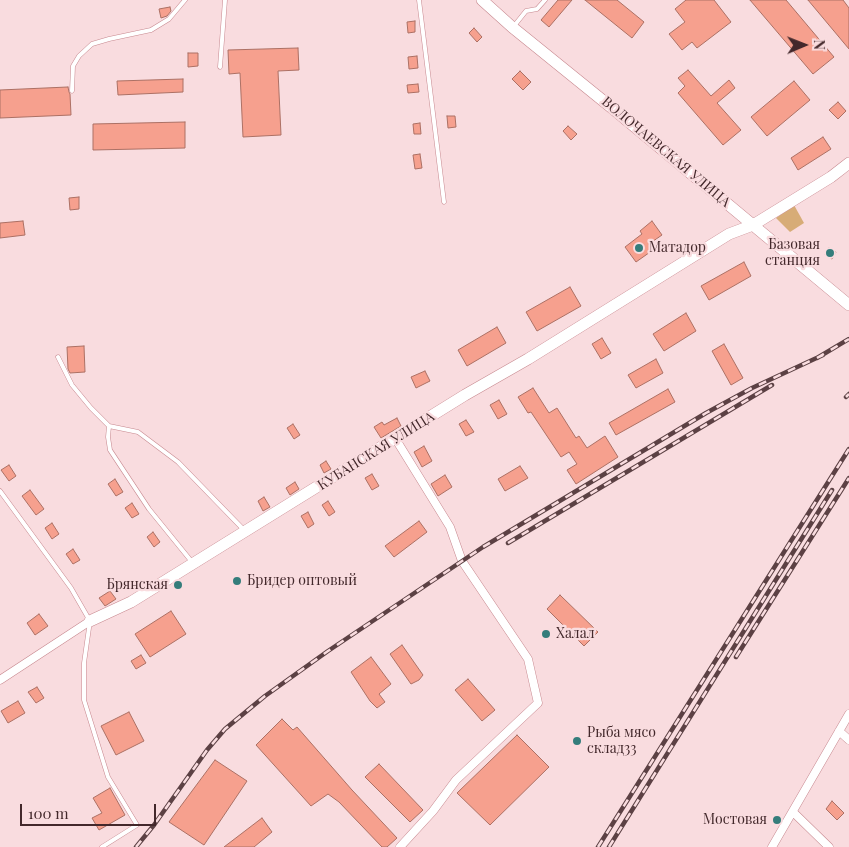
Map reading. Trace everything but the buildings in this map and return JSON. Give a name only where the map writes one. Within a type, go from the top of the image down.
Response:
[{"type":"main road","name":"ВОЛОЧАЕВСКАЯ УЛИЦА","points":[[482,0],[512,27],[849,305]]},
{"type":"main road","name":"КУБАНСКАЯ УЛИЦА","points":[[90,621],[131,602],[395,438],[528,359],[730,234],[753,225],[831,177],[849,163]]},
{"type":"street","points":[[395,438],[450,527],[462,561],[528,659],[538,703],[456,780],[433,811],[400,847]]},
{"type":"street","name":"КУБАНСКАЯ УЛИЦА","points":[[0,680],[90,621]]},
{"type":"street","points":[[772,847],[849,714]]},
{"type":"street","points":[[839,731],[849,740]]},
{"type":"street","points":[[793,812],[829,847]]},
{"type":"lane","points":[[72,92],[73,66],[79,56],[92,44],[151,30],[169,19],[185,0]]},
{"type":"lane","points":[[220,67],[225,0]]},
{"type":"lane","points":[[419,0],[444,202]]},
{"type":"lane","points":[[512,27],[526,11],[537,9],[545,0]]},
{"type":"lane","points":[[58,357],[72,385],[109,426],[138,432],[178,462],[245,532]]},
{"type":"lane","points":[[109,426],[110,450],[149,509],[193,564]]},
{"type":"lane","points":[[0,491],[71,588],[90,621],[84,663],[84,700],[108,777],[137,825],[102,847]]},
{"type":"shaded area","points":[[794,205],[804,223],[790,232],[776,218]]},
{"type":"railway","points":[[817,358],[849,339]]},
{"type":"railway","points":[[136,847],[154,825],[207,750],[225,729],[265,696],[328,651],[483,547],[706,413],[752,388],[823,355]]},
{"type":"railway","points":[[508,543],[772,385]]},
{"type":"railway","points":[[846,397],[849,394]]},
{"type":"railway","points":[[598,847],[849,449]]},
{"type":"railway","points":[[736,657],[849,478]]},
{"type":"railway","points":[[609,847],[832,490]]},
{"type":"place","name":"Матадор","points":[[639,248]]},
{"type":"place","name":"Базовая станция","points":[[830,253]]},
{"type":"place","name":"Бридер оптовый","points":[[237,581]]},
{"type":"place","name":"Брянская","points":[[178,585]]},
{"type":"place","name":"Халал","points":[[546,634]]},
{"type":"place","name":"Рыба мясо склад33","points":[[577,741]]},
{"type":"place","name":"Мостовая","points":[[777,820]]}]
